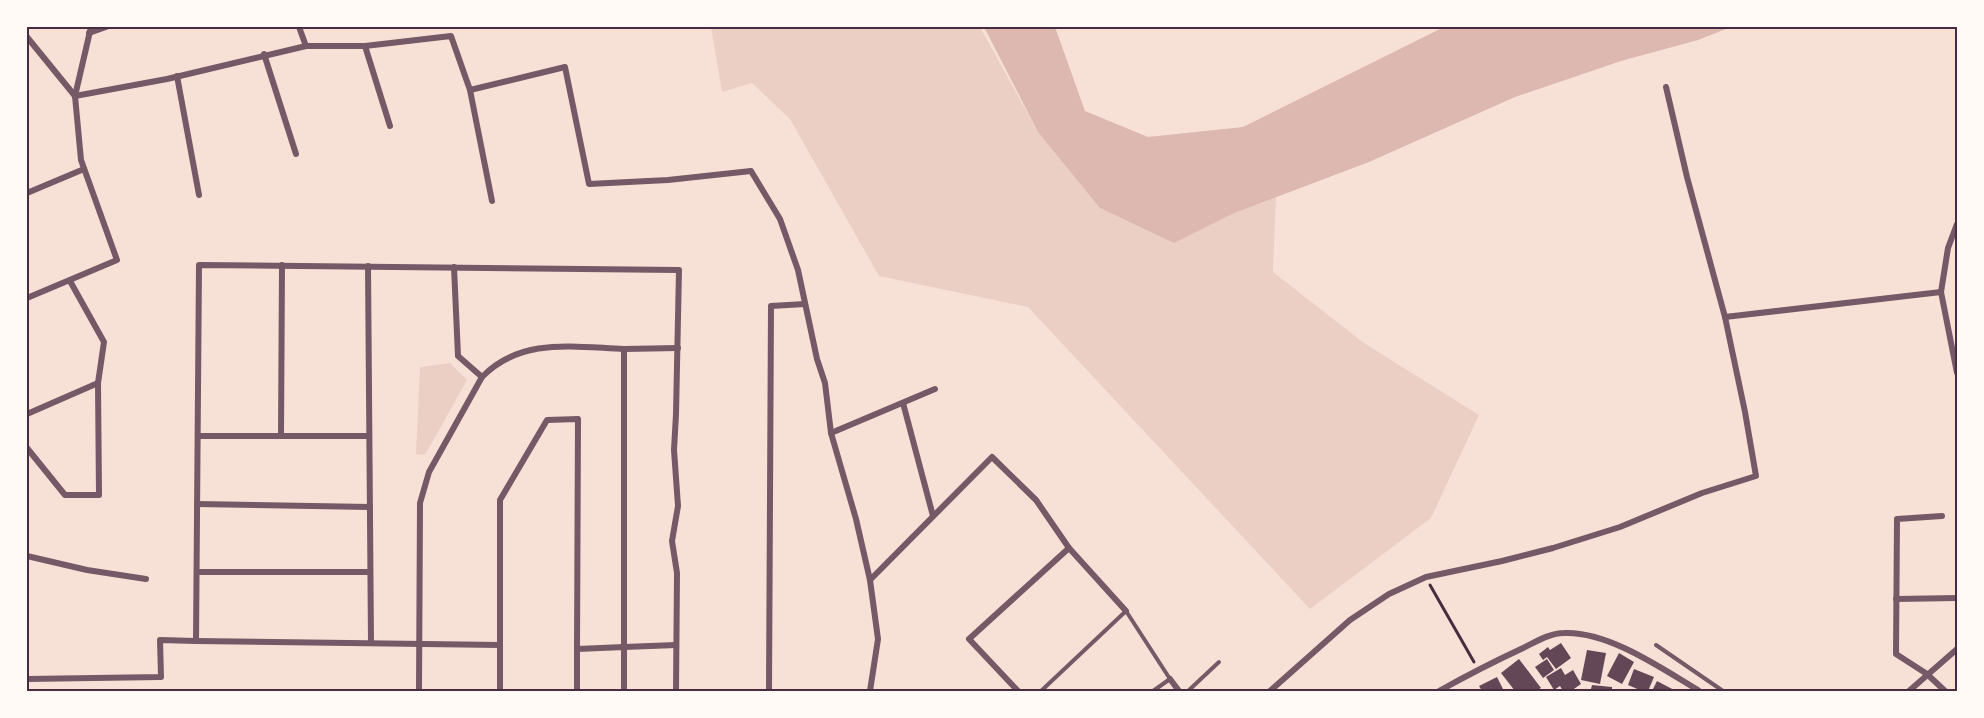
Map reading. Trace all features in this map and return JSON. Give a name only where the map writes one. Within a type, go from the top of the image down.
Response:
[{"type":"street","points":[[27,298],[117,260],[84,169],[75,96],[90,30],[106,27]]},
{"type":"street","points":[[299,27],[306,46]]},
{"type":"street","points":[[75,96],[177,76],[306,46],[365,46],[451,36],[470,90],[492,201]]},
{"type":"street","points":[[27,37],[75,96]]},
{"type":"street","points":[[365,46],[390,126]]},
{"type":"street","points":[[264,54],[296,153]]},
{"type":"street","points":[[470,90],[565,67],[589,184],[668,180],[751,171],[780,219],[798,270],[817,359],[825,383],[831,433],[856,519],[870,580],[878,639],[870,691]]},
{"type":"street","points":[[177,76],[199,195]]},
{"type":"street","points":[[1270,691],[1350,620],[1389,594],[1425,578],[1502,561],[1620,527],[1702,494],[1756,476],[1725,317],[1687,177],[1666,87]]},
{"type":"street","points":[[27,194],[84,169]]},
{"type":"street","points":[[1957,224],[1948,248],[1941,292],[1957,372]]},
{"type":"street","points":[[196,641],[199,264],[679,270],[674,450],[678,506],[672,541],[677,573],[676,691]]},
{"type":"street","points":[[281,436],[282,266]]},
{"type":"street","points":[[368,266],[370,643]]},
{"type":"street","points":[[454,267],[458,356],[482,377]]},
{"type":"street","points":[[27,448],[65,495],[99,495],[98,383],[104,342],[70,280]]},
{"type":"street","points":[[1725,317],[1941,292]]},
{"type":"street","points":[[770,691],[771,306],[805,304]]},
{"type":"street","points":[[419,691],[420,503],[429,472],[482,377],[494,364],[521,352],[549,346],[624,349],[678,348]]},
{"type":"street","points":[[624,349],[624,691]]},
{"type":"street","points":[[27,414],[98,383]]},
{"type":"street","points":[[831,433],[935,389]]},
{"type":"street","points":[[903,403],[933,516]]},
{"type":"street","points":[[500,691],[500,500],[548,420],[578,419],[577,691]]},
{"type":"street","points":[[198,436],[369,436]]},
{"type":"street","points":[[870,580],[992,457],[1036,500],[1069,548],[1126,611]]},
{"type":"street","points":[[197,504],[370,507]]},
{"type":"street","points":[[1942,516],[1898,519],[1896,654],[1927,674],[1945,691]]},
{"type":"street","points":[[1018,691],[969,639],[1069,548]]},
{"type":"street","points":[[27,556],[87,570],[146,579]]},
{"type":"street","points":[[197,572],[370,572]]},
{"type":"street","points":[[1896,599],[1957,598]]},
{"type":"street","points":[[1439,691],[1478,669],[1542,639],[1563,633],[1584,635],[1614,643],[1642,656],[1697,691]]},
{"type":"street","points":[[27,680],[161,677],[160,640],[500,645]]},
{"type":"street","points":[[577,649],[676,645]]},
{"type":"street","points":[[1909,691],[1957,649]]},
{"type":"street","points":[[1170,679],[1179,691]]},
{"type":"lane","points":[[1041,691],[1126,611],[1170,679],[1153,691]]},
{"type":"lane","points":[[1656,645],[1723,691]]},
{"type":"lane","points":[[1188,691],[1219,662]]},
{"type":"path","points":[[1425,578],[1478,669]]},
{"type":"shaded area","points":[[711,27],[980,27],[1038,132],[1232,214],[1276,197],[1273,272],[1364,343],[1479,415],[1431,518],[1310,609],[1028,307],[879,276],[790,119],[752,83],[722,92]]},
{"type":"shaded area","points":[[984,27],[1055,27],[1085,111],[1148,137],[1243,127],[1444,27],[1731,27],[1698,40],[1621,61],[1515,97],[1369,162],[1232,214],[1174,243],[1100,208],[1038,132]]},
{"type":"shaded area","points":[[450,363],[467,380],[425,455],[416,454],[420,367]]},
{"type":"building","points":[[1561,643],[1571,658],[1556,669],[1547,657],[1543,660],[1539,654],[1548,647],[1550,650]]},
{"type":"building","points":[[1587,650],[1606,653],[1600,684],[1581,680]]},
{"type":"building","points":[[1619,653],[1634,662],[1622,684],[1607,676]]},
{"type":"building","points":[[1519,659],[1541,688],[1536,691],[1515,691],[1501,673]]},
{"type":"building","points":[[1547,659],[1554,670],[1543,678],[1535,667]]},
{"type":"building","points":[[1561,668],[1565,675],[1573,670],[1581,684],[1571,691],[1563,691],[1560,686],[1554,690],[1546,677]]},
{"type":"building","points":[[1634,669],[1654,677],[1648,691],[1628,685]]},
{"type":"building","points":[[1497,677],[1504,691],[1482,691],[1479,686]]},
{"type":"building","points":[[1657,681],[1676,691],[1652,691]]},
{"type":"building","points":[[1592,685],[1612,687],[1612,691],[1587,691]]}]
